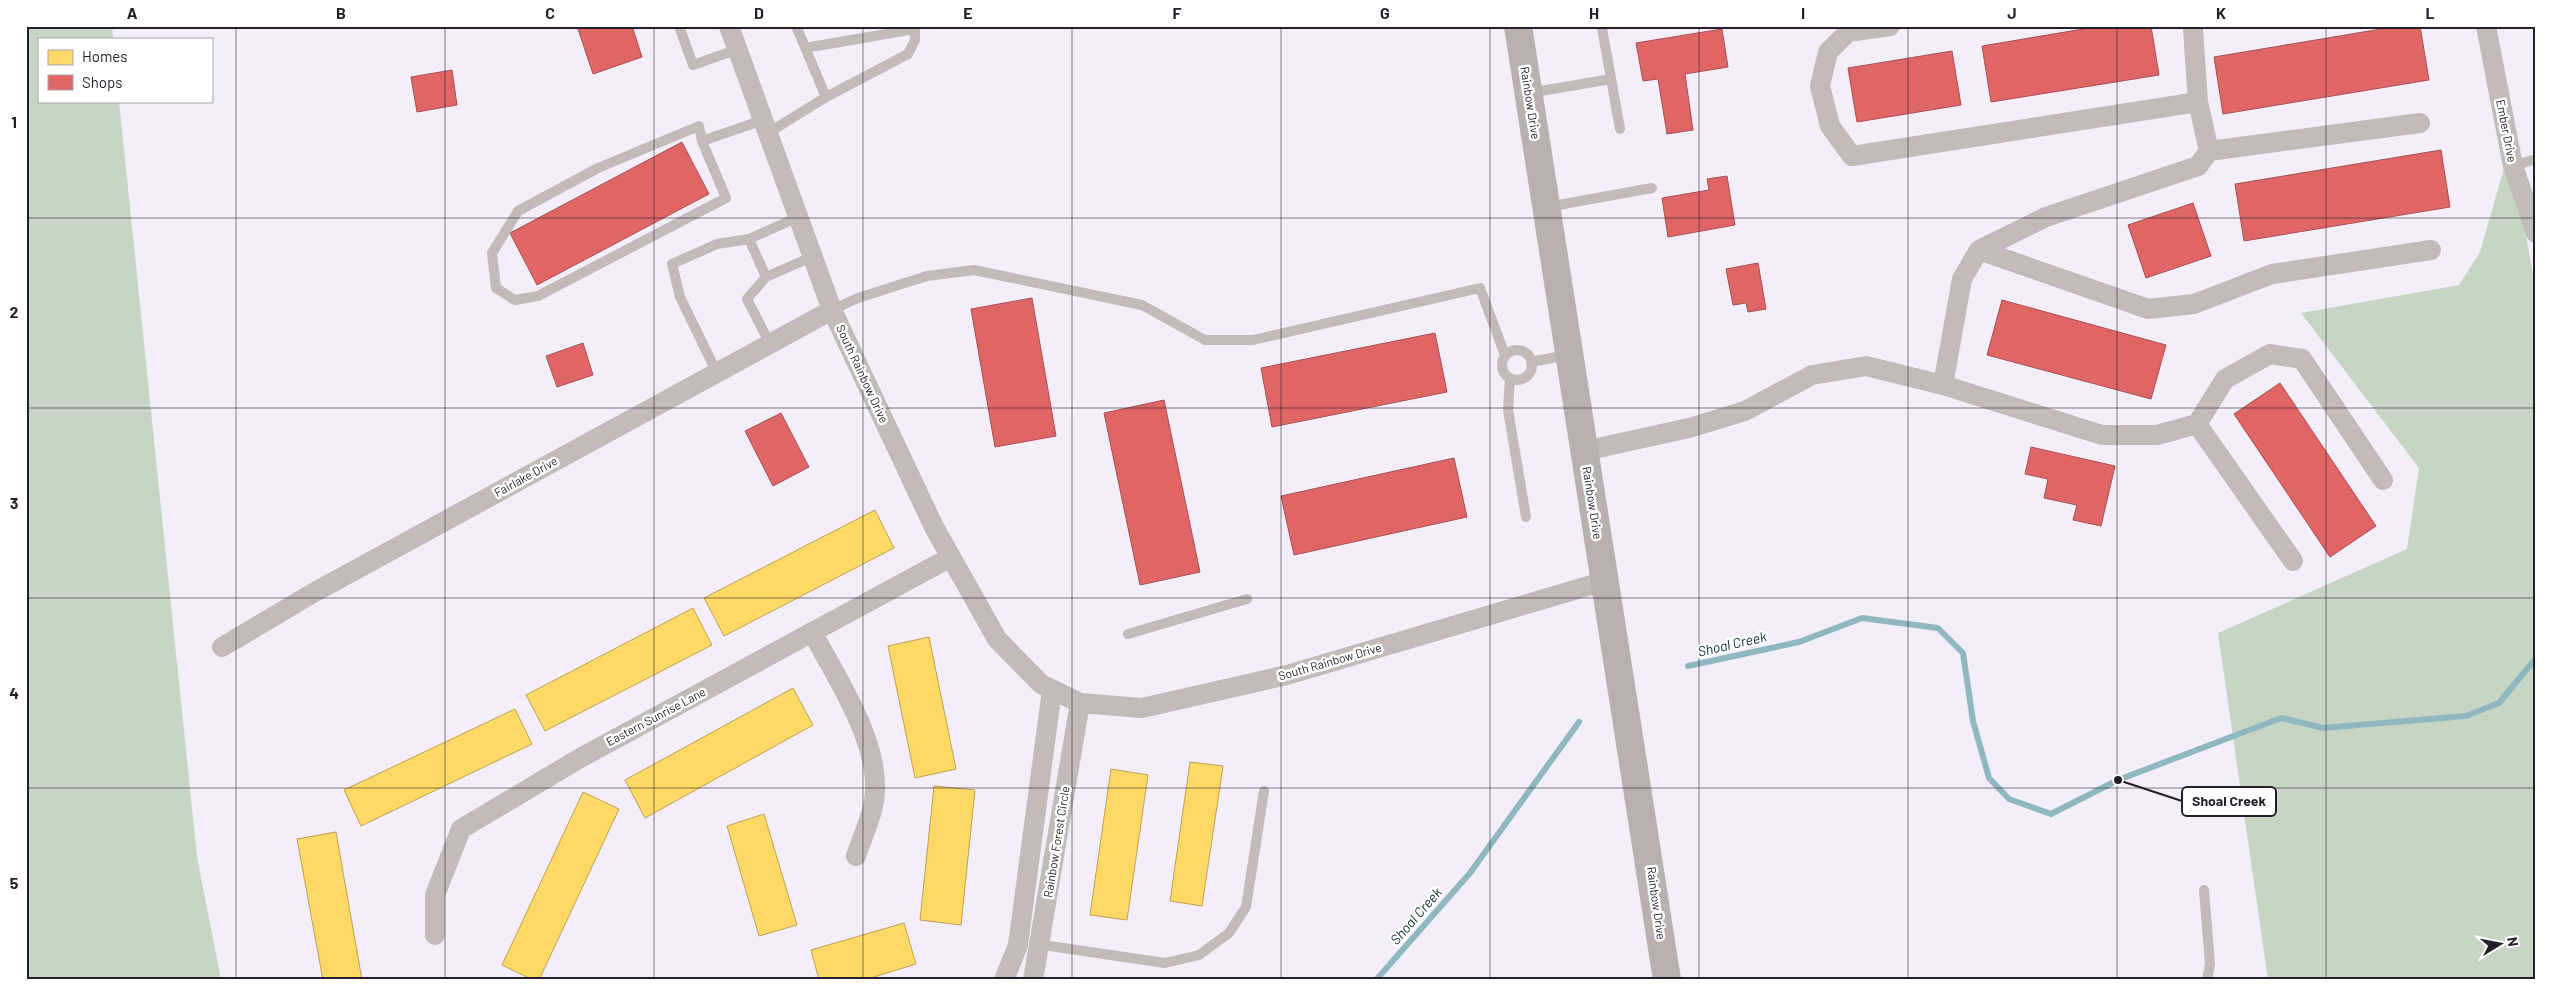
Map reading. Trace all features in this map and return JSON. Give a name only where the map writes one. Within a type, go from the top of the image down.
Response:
[{"type":"street","name":"South Rainbow Drive","points":[[729,26],[832,310],[934,527],[997,639],[1041,684],[1080,703],[1142,708],[1287,675],[1605,580]]},
{"type":"street","name":"Rainbow Drive","points":[[1518,26],[1667,980]]},
{"type":"street","points":[[1890,26],[1848,32],[1828,52],[1820,86],[1830,126],[1852,156],[2198,102]]},
{"type":"street","name":"Ember Drive","points":[[2486,26],[2512,166],[2536,233]]},
{"type":"street","points":[[2198,27],[2198,102],[2209,151]]},
{"type":"street","points":[[1943,385],[1962,279],[1979,250],[2046,217],[2198,166],[2209,151],[2420,123]]},
{"type":"street","points":[[1979,250],[2148,309],[2194,304],[2272,274],[2431,250]]},
{"type":"street","name":"Fairlake Drive","points":[[222,648],[313,593],[832,310]]},
{"type":"street","points":[[1584,451],[1689,428],[1745,410],[1812,376],[1866,366],[1943,385],[2102,435],[2157,435],[2197,424],[2225,379],[2270,354],[2302,359],[2383,480]]},
{"type":"street","points":[[2197,424],[2293,561]]},
{"type":"street","name":"Eastern Sunrise Lane","points":[[435,935],[435,895],[461,829],[582,756],[951,557]]},
{"type":"street","points":[[812,632],[843,688],[872,753],[874,800],[856,856]]},
{"type":"street","points":[[1004,980],[1019,942],[1052,690]]},
{"type":"street","name":"Rainbow Forest Circle","points":[[1033,980],[1041,944],[1080,703]]},
{"type":"lane","points":[[679,26],[693,65],[738,49]]},
{"type":"lane","points":[[796,26],[826,97]]},
{"type":"lane","points":[[702,141],[765,126],[826,97],[908,54],[916,40],[915,28],[805,48]]},
{"type":"lane","points":[[1602,28],[1620,129]]},
{"type":"lane","points":[[1528,93],[1611,79]]},
{"type":"lane","points":[[699,126],[702,141],[726,198],[538,296],[515,300],[496,288],[492,253],[518,211],[598,168],[699,126]]},
{"type":"lane","points":[[2512,166],[2536,159]]},
{"type":"lane","points":[[1546,207],[1652,188]]},
{"type":"lane","points":[[717,373],[680,297],[672,264],[717,244],[749,239],[798,217]]},
{"type":"lane","points":[[749,239],[766,277]]},
{"type":"lane","points":[[770,344],[747,299],[766,277],[814,256]]},
{"type":"lane","points":[[832,310],[858,298],[927,276],[974,270],[1142,305],[1205,340],[1253,340],[1480,288],[1505,355],[1502,368],[1510,378],[1516,380],[1528,374],[1531,362],[1524,351],[1511,351],[1505,355]]},
{"type":"lane","points":[[1531,362],[1568,355]]},
{"type":"lane","points":[[1510,378],[1508,410],[1526,517]]},
{"type":"lane","points":[[1128,634],[1247,599]]},
{"type":"lane","points":[[1019,942],[1165,963],[1199,955],[1229,933],[1246,907],[1264,791]]},
{"type":"lane","points":[[2204,890],[2210,964],[2207,980]]},
{"type":"green space","points":[[26,26],[112,26],[113,38],[38,38],[38,102],[119,102],[197,857],[221,980],[26,980]]},
{"type":"green space","points":[[2510,147],[2536,291],[2536,980],[2268,980],[2218,633],[2407,549],[2419,468],[2301,313],[2459,285],[2480,252]]},
{"type":"building: Homes","points":[[875,510],[894,548],[724,636],[704,598]]},
{"type":"building: Homes","points":[[693,608],[712,645],[545,731],[526,695]]},
{"type":"building: Homes","points":[[929,637],[956,769],[915,778],[888,646]]},
{"type":"building: Homes","points":[[793,688],[813,725],[645,818],[625,780]]},
{"type":"building: Homes","points":[[515,709],[532,744],[361,826],[344,790]]},
{"type":"building: Homes","points":[[1190,762],[1223,766],[1202,906],[1170,901]]},
{"type":"building: Homes","points":[[1111,769],[1148,775],[1127,920],[1090,915]]},
{"type":"building: Homes","points":[[934,786],[975,790],[961,925],[920,920]]},
{"type":"building: Homes","points":[[583,792],[619,809],[539,980],[533,980],[502,965]]},
{"type":"building: Homes","points":[[764,814],[797,925],[759,936],[727,826]]},
{"type":"building: Homes","points":[[336,832],[362,980],[323,980],[297,839]]},
{"type":"building: Homes","points":[[904,923],[916,964],[864,980],[819,980],[811,950]]},
{"type":"building: Shops","points":[[577,26],[632,26],[642,57],[593,74]]},
{"type":"building: Shops","points":[[2101,26],[2151,26],[2159,75],[1991,102],[1982,46]]},
{"type":"building: Shops","points":[[2399,26],[2420,26],[2429,80],[2223,114],[2214,57]]},
{"type":"building: Shops","points":[[1722,29],[1728,67],[1685,74],[1693,130],[1667,134],[1658,79],[1643,81],[1636,43]]},
{"type":"building: Shops","points":[[1952,51],[1961,105],[1857,122],[1848,68]]},
{"type":"building: Shops","points":[[452,70],[457,105],[417,112],[411,77]]},
{"type":"building: Shops","points":[[682,142],[709,194],[537,285],[510,233]]},
{"type":"building: Shops","points":[[2441,150],[2450,207],[2244,241],[2235,184]]},
{"type":"building: Shops","points":[[1727,176],[1735,225],[1668,237],[1662,198],[1709,190],[1707,179]]},
{"type":"building: Shops","points":[[2193,203],[2211,256],[2146,278],[2128,225]]},
{"type":"building: Shops","points":[[1758,263],[1766,309],[1748,312],[1746,303],[1733,305],[1726,269]]},
{"type":"building: Shops","points":[[1032,298],[1056,436],[995,447],[971,309]]},
{"type":"building: Shops","points":[[2002,300],[2166,345],[2151,399],[1987,355]]},
{"type":"building: Shops","points":[[1435,333],[1447,392],[1272,427],[1261,368]]},
{"type":"building: Shops","points":[[583,343],[593,375],[557,387],[546,356]]},
{"type":"building: Shops","points":[[2280,383],[2376,526],[2330,557],[2234,414]]},
{"type":"building: Shops","points":[[1164,400],[1200,572],[1140,585],[1104,413]]},
{"type":"building: Shops","points":[[781,413],[809,467],[773,486],[745,431]]},
{"type":"building: Shops","points":[[2031,447],[2115,466],[2101,526],[2073,520],[2077,505],[2044,498],[2048,479],[2025,474]]},
{"type":"building: Shops","points":[[1454,458],[1467,517],[1294,555],[1281,496]]},
{"type":"waterway","name":"Shoal Creek","points":[[1688,666],[1799,642],[1862,618],[1938,628],[1963,653],[1973,721],[1989,778],[2009,799],[2051,814],[2118,780],[2281,718],[2323,728],[2466,716],[2499,703],[2536,658]]},
{"type":"waterway","name":"Shoal Creek","points":[[1376,980],[1470,873],[1579,722]]},
{"type":"place","name":"Shoal Creek","points":[[2118,780]]}]
